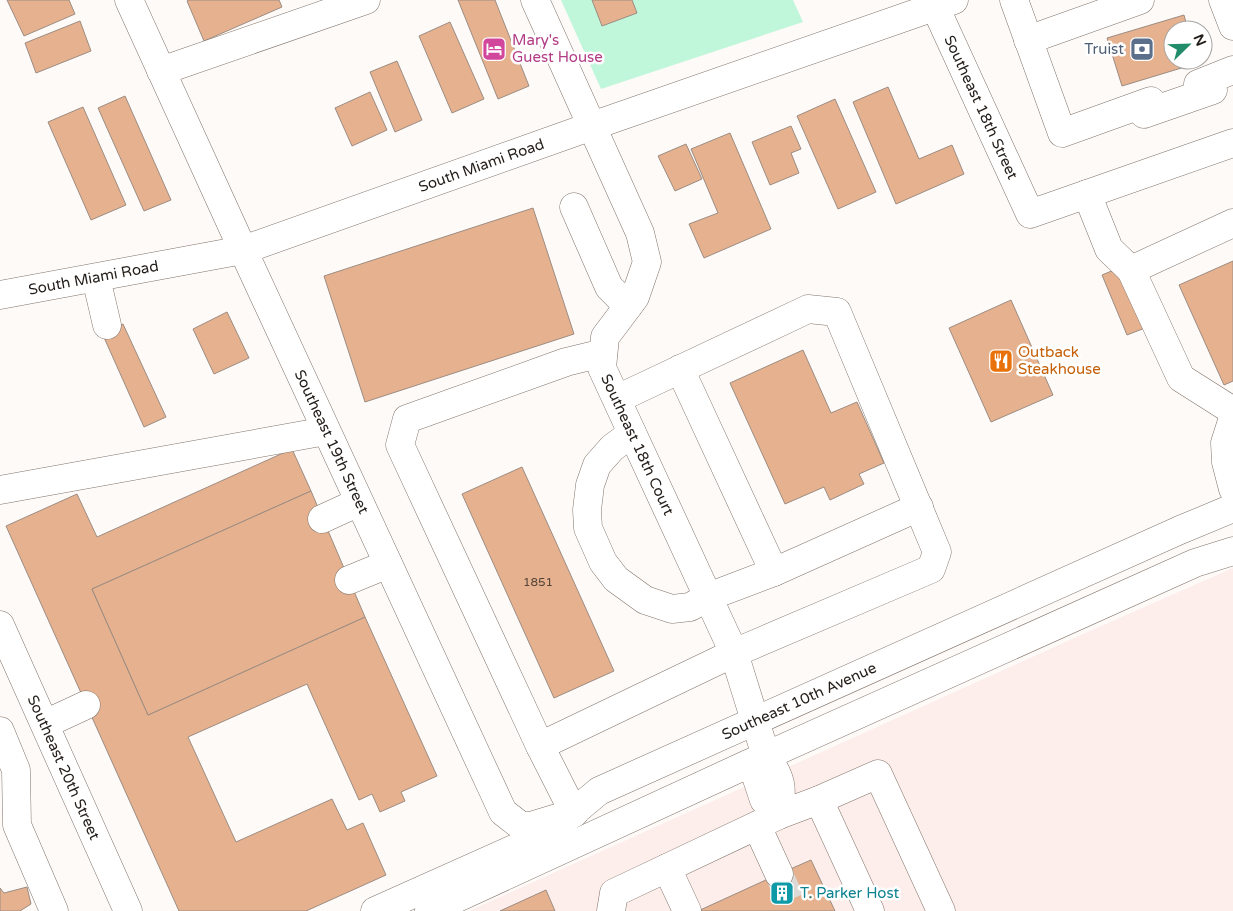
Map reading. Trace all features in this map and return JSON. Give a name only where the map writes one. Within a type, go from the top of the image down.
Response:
[{"type":"street","name":"Southeast 19th Street","points":[[130,0],[326,431],[503,812],[521,826],[531,826],[574,813]]},
{"type":"street","points":[[162,71],[366,0]]},
{"type":"street","name":"Southeast 18th Court","points":[[536,0],[640,233],[647,262],[635,297],[604,336],[602,368],[734,653],[766,756]]},
{"type":"street","points":[[1014,0],[1062,133],[1146,102],[1144,114],[1213,90],[1214,78]]},
{"type":"street","points":[[1028,40],[1140,0]]},
{"type":"street","points":[[1223,0],[1233,26]]},
{"type":"street","name":"South Miami Road","points":[[0,296],[243,250],[940,2]]},
{"type":"street","name":"Southeast 18th Street","points":[[940,2],[1030,214],[1087,194]]},
{"type":"street","points":[[1233,144],[1087,194],[1110,249],[1131,270],[1180,378],[1233,411]]},
{"type":"street","points":[[574,207],[609,287],[628,306]]},
{"type":"street","points":[[1131,270],[1233,223]]},
{"type":"street","points":[[96,278],[107,325]]},
{"type":"street","points":[[540,746],[734,653],[931,569],[937,552],[837,312],[808,309],[617,399]]},
{"type":"street","points":[[574,813],[540,746],[400,445],[407,419],[566,362],[603,353]]},
{"type":"street","points":[[680,369],[774,572]]},
{"type":"street","points":[[1233,418],[1225,443],[1226,462],[1233,489]]},
{"type":"street","points":[[0,490],[326,431]]},
{"type":"street","points":[[632,432],[612,448],[597,465],[590,484],[587,510],[588,528],[603,562],[616,579],[645,600],[672,608],[690,607],[708,597],[774,572],[918,507]]},
{"type":"street","points":[[322,519],[359,502]]},
{"type":"street","name":"Southeast 10th Avenue","points":[[436,903],[525,844],[556,827],[599,791],[1171,534],[1233,508]]},
{"type":"street","name":"Southeast 10th Avenue","points":[[375,911],[436,903],[1195,563],[1233,552]]},
{"type":"street","points":[[349,580],[388,564]]},
{"type":"street","name":"Southeast 20th Street","points":[[0,625],[128,911]]},
{"type":"street","points":[[915,649],[928,683]]},
{"type":"street","points":[[44,724],[86,704]]},
{"type":"street","points":[[0,730],[16,770],[17,825],[54,911]]},
{"type":"street","points":[[766,756],[756,776],[764,800],[779,874]]},
{"type":"street","points":[[611,911],[614,893],[768,821],[878,774],[941,911]]},
{"type":"street","points":[[819,800],[870,911]]},
{"type":"street","points":[[667,868],[687,911]]},
{"type":"shaded area","points":[[1233,568],[1233,911],[469,911],[1090,631]]},
{"type":"green space","points":[[561,0],[793,0],[803,22],[601,89]]},
{"type":"building","points":[[7,0],[69,0],[75,14],[24,36]]},
{"type":"building","points":[[188,0],[279,0],[282,7],[204,41]]},
{"type":"building","points":[[458,0],[495,0],[529,86],[498,99]]},
{"type":"building","points":[[592,0],[632,0],[637,13],[602,26]]},
{"type":"building","name":"Truist","points":[[1184,15],[1185,20],[1167,20]]},
{"type":"building","points":[[80,21],[91,51],[36,73],[25,43]]},
{"type":"building","name":"Truist","points":[[1163,21],[1163,70],[1175,70],[1122,86],[1107,38]]},
{"type":"building","points":[[450,22],[484,99],[452,113],[419,36]]},
{"type":"building","points":[[397,61],[422,120],[395,132],[370,72]]},
{"type":"building","points":[[888,87],[919,159],[952,145],[964,174],[896,204],[853,102]]},
{"type":"building","points":[[370,92],[387,130],[352,146],[335,108]]},
{"type":"building","points":[[125,96],[171,200],[144,211],[98,108]]},
{"type":"building","points":[[835,99],[876,192],[838,209],[797,116]]},
{"type":"building","points":[[83,107],[126,205],[91,220],[48,122]]},
{"type":"building","points":[[791,126],[801,149],[791,153],[799,173],[770,185],[752,142]]},
{"type":"building","points":[[730,133],[771,229],[704,258],[689,224],[718,213],[691,149]]},
{"type":"building","points":[[686,144],[702,179],[675,191],[658,156]]},
{"type":"building","points":[[533,208],[574,334],[365,402],[324,276]]},
{"type":"building","points":[[1233,261],[1233,381],[1224,385],[1179,285]]},
{"type":"building","points":[[1121,267],[1145,328],[1127,335],[1102,275]]},
{"type":"building","name":"Outback Steakhouse","points":[[1011,300],[1053,395],[991,422],[949,328]]},
{"type":"building","points":[[227,312],[249,358],[214,374],[193,329]]},
{"type":"building","points":[[123,324],[166,417],[144,427],[102,333]]},
{"type":"building","points":[[803,350],[831,413],[857,402],[884,463],[859,474],[864,484],[830,500],[824,487],[785,504],[730,383]]},
{"type":"building","points":[[292,449],[311,491],[92,589],[148,715],[365,617],[437,776],[401,792],[405,801],[380,812],[372,794],[359,800],[307,684],[188,737],[236,842],[332,799],[347,830],[363,823],[386,875],[306,911],[179,911],[6,526],[77,494],[97,537]]},
{"type":"building","points":[[522,467],[614,671],[554,698],[462,494]]},
{"type":"building","points":[[311,491],[365,617],[148,715],[92,589]]},
{"type":"building","name":"T. Parker Host","points":[[811,860],[835,911],[698,911],[779,874]]},
{"type":"building","points":[[27,887],[31,904],[20,911],[0,911],[0,888],[4,893]]},
{"type":"building","points":[[546,890],[555,911],[500,911]]},
{"type":"tunnel","points":[[779,874],[795,911]]},
{"type":"place","name":"Mary's Guest House","points":[[494,49]]},
{"type":"place","name":"Truist","points":[[1142,49]]},
{"type":"place","name":"Outback Steakhouse","points":[[1001,361]]},
{"type":"place","name":"T. Parker Host","points":[[782,893]]}]
